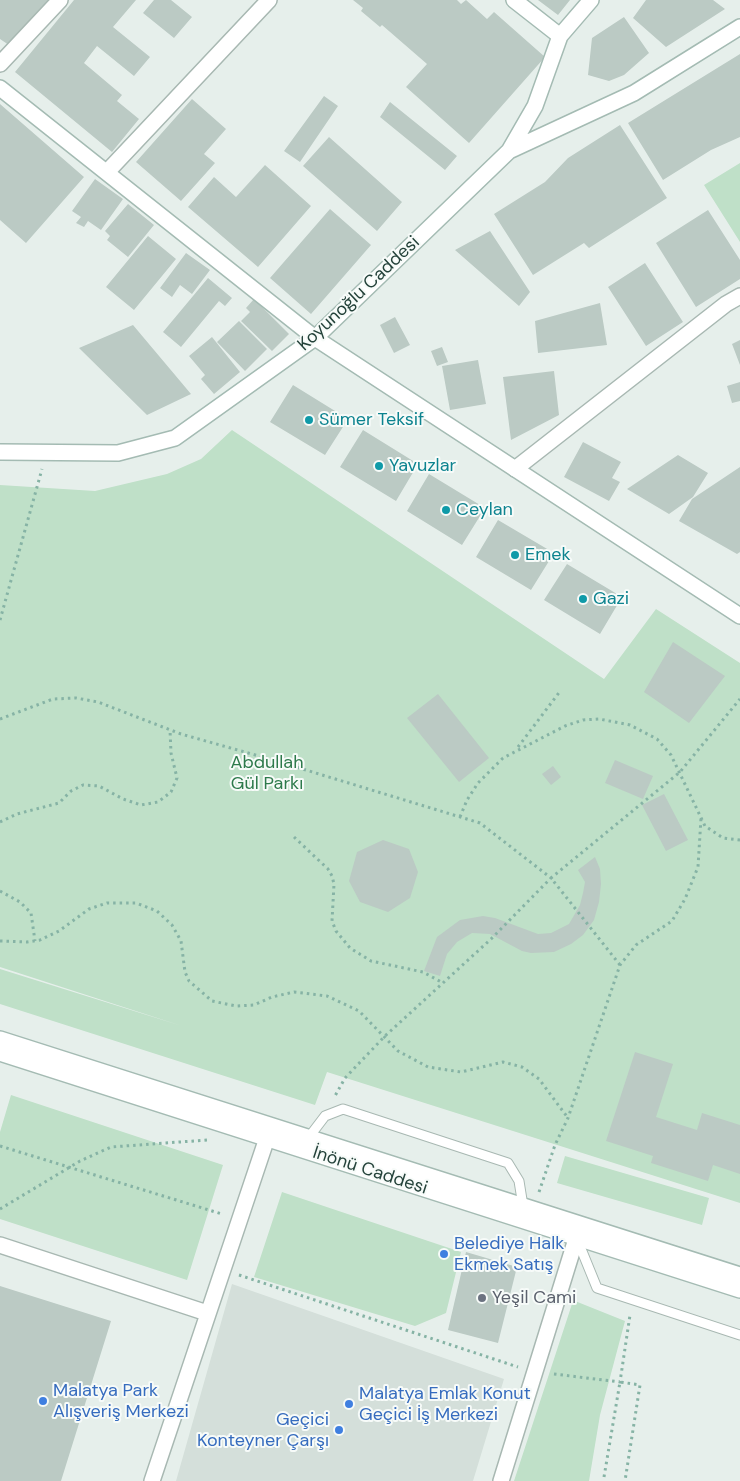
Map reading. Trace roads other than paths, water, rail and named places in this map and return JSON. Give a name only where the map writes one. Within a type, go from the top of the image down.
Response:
[{"type":"street","points":[[0,64],[60,0]]},
{"type":"street","points":[[107,172],[269,0]]},
{"type":"street","points":[[514,0],[560,36]]},
{"type":"street","name":"Koyunoğlu Caddesi","points":[[0,452],[118,453],[175,438],[316,338],[510,151],[535,106],[560,36],[591,0]]},
{"type":"street","points":[[510,151],[634,93],[740,27]]},
{"type":"street","points":[[0,88],[316,338],[515,469],[737,610]]},
{"type":"street","points":[[515,469],[726,304],[740,296]]},
{"type":"street","name":"İnönü Caddesi","points":[[0,1038],[740,1275]]},
{"type":"street","name":"İnönü Caddesi","points":[[0,1053],[740,1290]]},
{"type":"street","points":[[152,1481],[267,1138]]},
{"type":"street","points":[[501,1481],[576,1239]]},
{"type":"street","points":[[0,1245],[207,1313]]},
{"type":"lane","points":[[310,1137],[325,1116],[343,1109],[508,1163],[519,1181],[529,1207]]},
{"type":"lane","points":[[576,1239],[597,1288],[740,1335]]},
{"type":"place","name":"Sümer Teksif","points":[[309,420]]},
{"type":"place","name":"Yavuzlar","points":[[379,466]]},
{"type":"place","name":"Ceylan","points":[[446,510]]},
{"type":"place","name":"Emek","points":[[515,555]]},
{"type":"place","name":"Gazi","points":[[583,599]]},
{"type":"place","name":"Belediye Halk Ekmek Satış","points":[[444,1254]]},
{"type":"place","name":"Yeşil Cami","points":[[482,1298]]},
{"type":"place","name":"Malatya Park Alışveriş Merkezi","points":[[43,1401]]},
{"type":"place","name":"Malatya Emlak Konut Geçici İş Merkezi","points":[[349,1404]]},
{"type":"place","name":"Geçici Konteyner Çarşı","points":[[339,1430]]},
{"type":"park label","name":"Abdullah Gül Parkı","points":[[267,773]]}]
